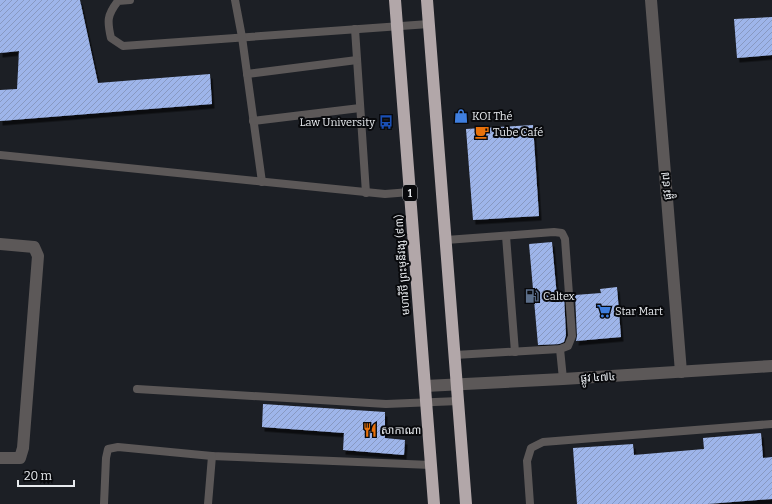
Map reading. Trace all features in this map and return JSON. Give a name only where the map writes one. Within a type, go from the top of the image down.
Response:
[{"type":"highway","name":"មហាវិថី ព្រះមុនីវង្ស (៩៣)","points":[[395,0],[434,504]]},
{"type":"highway","points":[[427,0],[458,385],[466,504]]},
{"type":"street","name":"ផ្លូវ ៩៧","points":[[651,0],[681,372]]},
{"type":"street","points":[[0,244],[34,247],[38,256],[24,448],[20,458],[0,458]]},
{"type":"street","name":"ផ្លូវ ៤៧៤","points":[[425,386],[772,366]]},
{"type":"lane","points":[[130,0],[118,1],[110,11],[108,24],[112,38],[123,46],[429,24]]},
{"type":"lane","points":[[235,0],[242,37],[262,182]]},
{"type":"lane","points":[[355,29],[366,192]]},
{"type":"lane","points":[[247,74],[357,60]]},
{"type":"lane","points":[[253,121],[360,108]]},
{"type":"lane","points":[[0,155],[385,194],[410,192]]},
{"type":"lane","points":[[446,240],[554,232],[562,233],[565,239],[572,336],[568,346],[560,349],[455,355]]},
{"type":"lane","points":[[506,236],[515,352]]},
{"type":"lane","points":[[560,349],[563,379]]},
{"type":"lane","points":[[137,390],[386,404],[458,401]]},
{"type":"lane","points":[[530,504],[527,461],[531,448],[543,442],[772,424]]},
{"type":"lane","points":[[104,504],[106,458],[108,449],[118,447],[212,456],[431,465]]},
{"type":"lane","points":[[208,504],[212,456]]},
{"type":"building","points":[[0,0],[80,0],[98,83],[210,74],[212,104],[0,121],[0,90],[17,89],[19,51],[0,53]]},
{"type":"building","points":[[772,17],[772,55],[737,58],[734,19]]},
{"type":"building","points":[[533,125],[539,216],[473,220],[466,129]]},
{"type":"building","points":[[552,242],[557,297],[564,296],[566,335],[564,342],[559,344],[538,345],[529,244]]},
{"type":"building","points":[[617,287],[621,337],[576,341],[575,295],[601,293],[600,289]]},
{"type":"building","points":[[263,404],[385,412],[385,438],[405,440],[404,455],[343,450],[344,433],[262,427]]},
{"type":"building","points":[[761,433],[763,458],[772,457],[772,499],[707,504],[577,504],[573,448],[633,444],[634,455],[704,449],[703,438]]},
{"type":"place","name":"KOI Thé","points":[[461,116]]},
{"type":"place","name":"Law University","points":[[386,122]]},
{"type":"place","name":"Tube Café","points":[[482,132]]},
{"type":"place","name":"Caltex","points":[[532,296]]},
{"type":"place","name":"Star Mart","points":[[604,311]]},
{"type":"place","name":"សាកាណា","points":[[370,430]]}]
